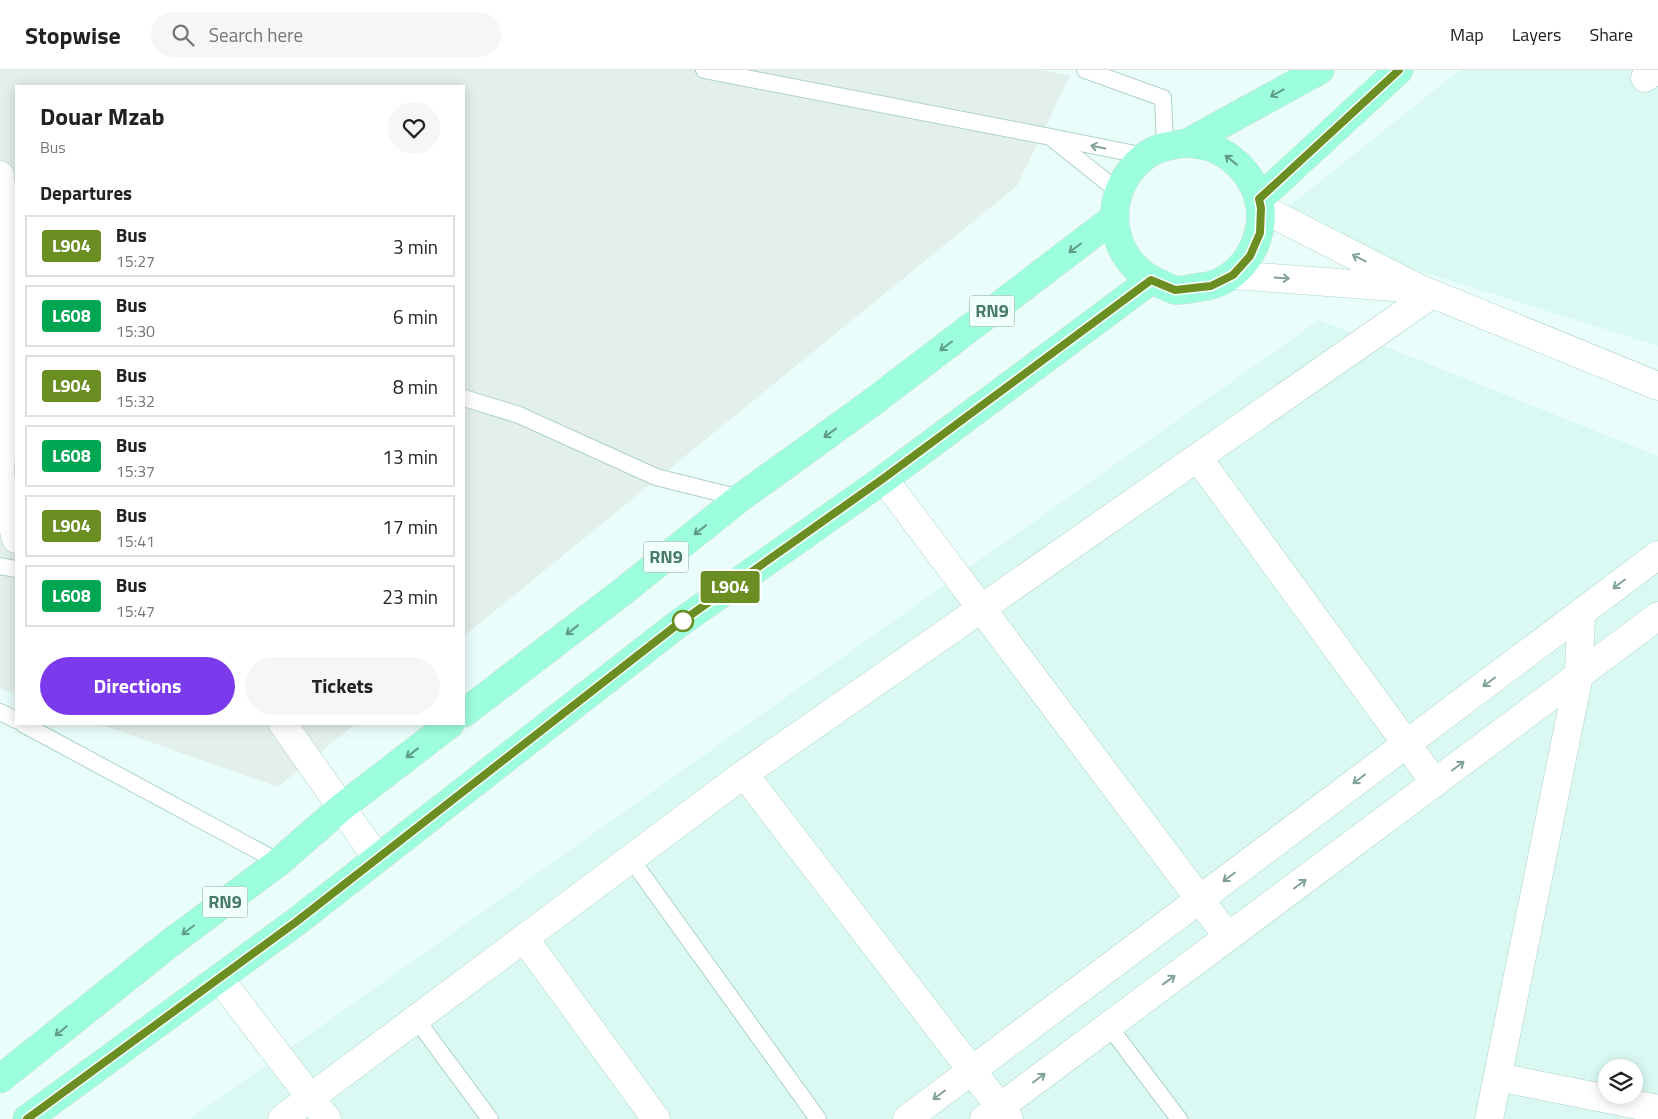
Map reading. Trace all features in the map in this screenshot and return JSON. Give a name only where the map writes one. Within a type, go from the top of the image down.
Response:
[{"type":"highway","points":[[1165,149],[1211,147],[1232,158],[1249,177],[1260,203],[1260,233],[1250,256],[1233,275],[1211,286],[1175,290],[1151,280],[1132,264],[1119,243],[1114,218],[1118,191],[1129,172],[1165,149],[1320,70]]},
{"type":"highway","points":[[1260,203],[1399,70]]},
{"type":"highway","name":"RN9","points":[[465,713],[740,498],[870,404],[1114,218]]},
{"type":"highway","points":[[27,1119],[296,922],[678,624],[884,478],[1151,280]]},
{"type":"highway","name":"RN9","points":[[0,1080],[169,944],[279,862],[342,807],[449,725]]},
{"type":"street","points":[[0,175],[5,223],[2,320],[4,396],[0,474],[15,535]]},
{"type":"street","points":[[1260,203],[1425,291],[1658,386]]},
{"type":"street","points":[[1233,275],[1425,291]]},
{"type":"street","points":[[282,1119],[319,1108],[416,1019],[744,774],[1198,458],[1425,291]]},
{"type":"street","points":[[1198,458],[1435,783]]},
{"type":"street","points":[[884,478],[1228,937]]},
{"type":"street","points":[[907,1119],[1658,555]]},
{"type":"street","points":[[1489,1119],[1579,675],[1581,612]]},
{"type":"street","points":[[744,774],[972,1070],[998,1115],[1108,1025],[1658,616]]},
{"type":"street","points":[[284,725],[377,858]]},
{"type":"street","points":[[524,938],[656,1119]]},
{"type":"street","points":[[219,978],[319,1108]]},
{"type":"street","points":[[1498,1076],[1658,1110]]},
{"type":"lane","points":[[704,70],[1051,137],[1165,149],[1163,98],[1084,70]]},
{"type":"lane","points":[[1051,137],[1118,191]]},
{"type":"lane","points":[[465,398],[519,415],[656,477],[740,498]]},
{"type":"lane","points":[[0,566],[15,569]]},
{"type":"lane","points":[[0,712],[15,720]]},
{"type":"lane","points":[[25,725],[279,862]]},
{"type":"lane","points":[[631,859],[818,1119]]},
{"type":"lane","points":[[416,1019],[490,1119]]},
{"type":"lane","points":[[1108,1025],[1179,1119]]},
{"type":"shaded area","points":[[0,70],[1041,70],[1070,76],[1017,186],[465,635],[465,85],[15,85],[15,694],[0,689]]},
{"type":"shaded area","points":[[1460,70],[1658,70],[1658,346],[1268,223]]},
{"type":"shaded area","points":[[1319,320],[1658,456],[1658,1119],[190,1119]]},
{"type":"shaded area","points":[[102,725],[354,725],[278,787]]},
{"type":"bus line","name":"L904","points":[[27,1119],[296,922],[678,624],[884,478],[1151,280],[1175,290],[1211,286],[1233,275],[1250,256],[1260,233],[1261,208],[1259,199],[1399,70]]}]
